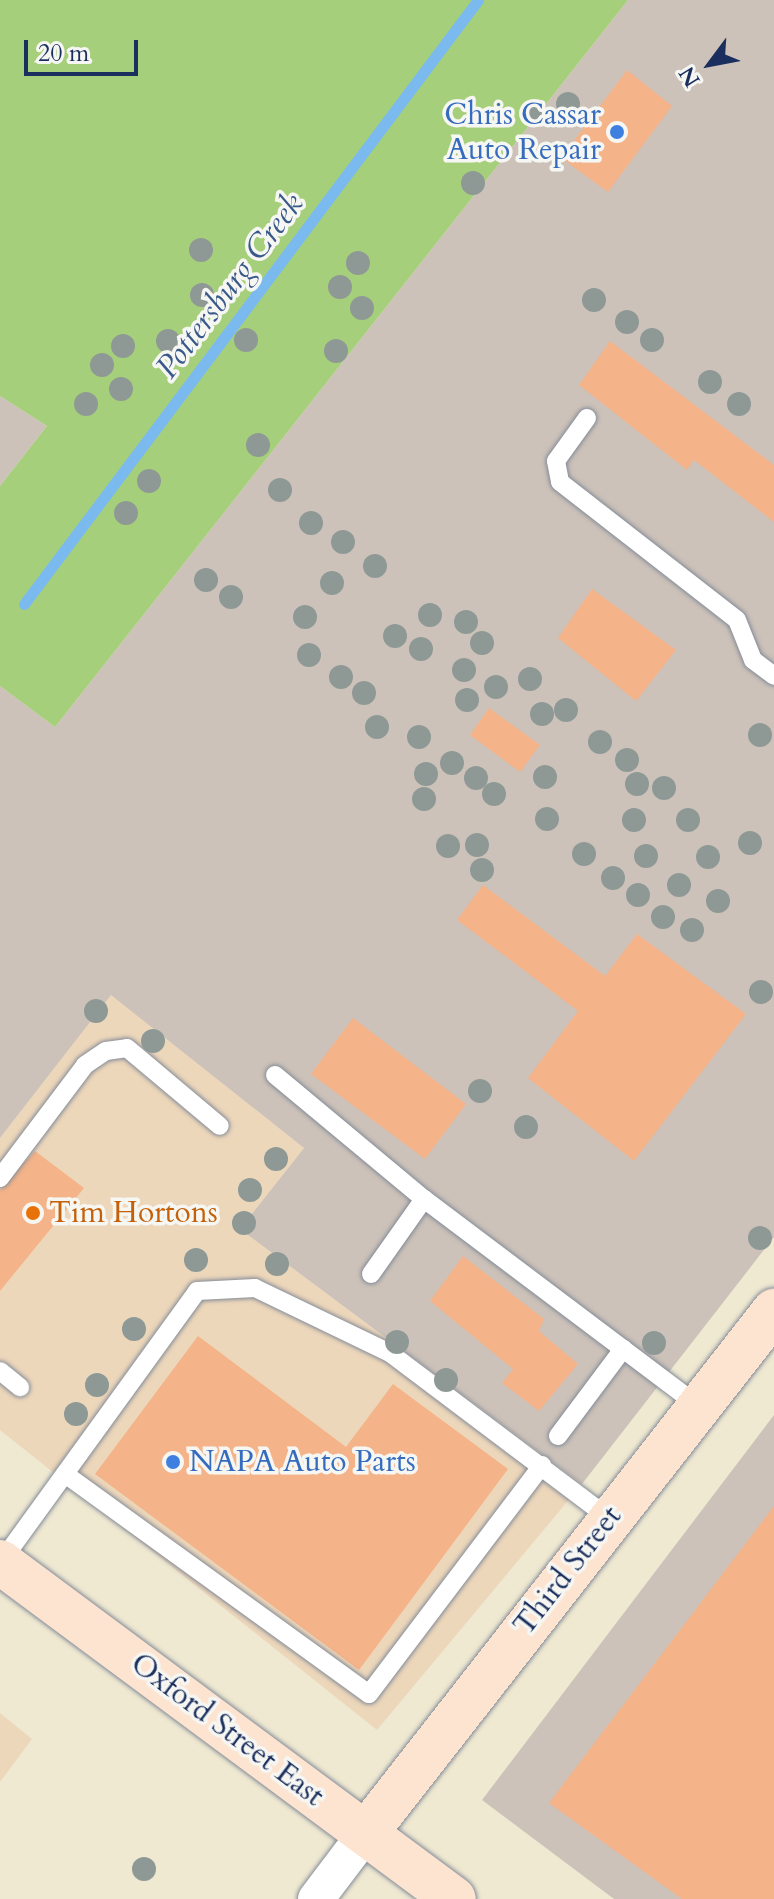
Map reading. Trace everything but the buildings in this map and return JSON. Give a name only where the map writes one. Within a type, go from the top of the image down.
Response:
[{"type":"street","name":"Third Street","points":[[366,1833],[774,1311]]},
{"type":"street","name":"Oxford Street East","points":[[1,1562],[454,1899]]},
{"type":"street","points":[[316,1899],[366,1833]]},
{"type":"lane","points":[[587,418],[556,461],[560,482],[737,620],[753,660],[774,676]]},
{"type":"lane","points":[[0,1178],[85,1065],[106,1051],[127,1048],[220,1126]]},
{"type":"lane","points":[[275,1075],[424,1199],[699,1406]]},
{"type":"lane","points":[[371,1274],[424,1199]]},
{"type":"lane","points":[[1,1562],[197,1291],[255,1288],[390,1353],[610,1519]]},
{"type":"lane","points":[[558,1436],[623,1349]]},
{"type":"lane","points":[[0,1371],[20,1387]]},
{"type":"lane","points":[[65,1474],[369,1694],[542,1465]]},
{"type":"shaded area","points":[[628,0],[774,0],[774,1237],[582,1484],[240,1229],[304,1148],[111,995],[0,1138],[0,686],[55,727]]},
{"type":"shaded area","points":[[0,396],[47,426],[0,486]]},
{"type":"shaded area","points":[[111,994],[304,1148],[240,1229],[582,1484],[377,1730],[0,1430],[0,1138]]},
{"type":"shaded area","points":[[774,1415],[774,1899],[614,1899],[482,1800]]},
{"type":"shaded area","points":[[0,1713],[32,1739],[0,1782]]},
{"type":"green space","points":[[0,0],[628,0],[55,727],[0,686],[0,486],[47,426],[0,396]]},
{"type":"waterway","name":"Pottersburg Creek","points":[[24,604],[478,0]]},
{"type":"place","name":"Chris Cassar Auto Repair","points":[[617,132]]},
{"type":"place","name":"Tim Hortons","points":[[33,1213]]},
{"type":"place","name":"NAPA Auto Parts","points":[[173,1462]]}]
